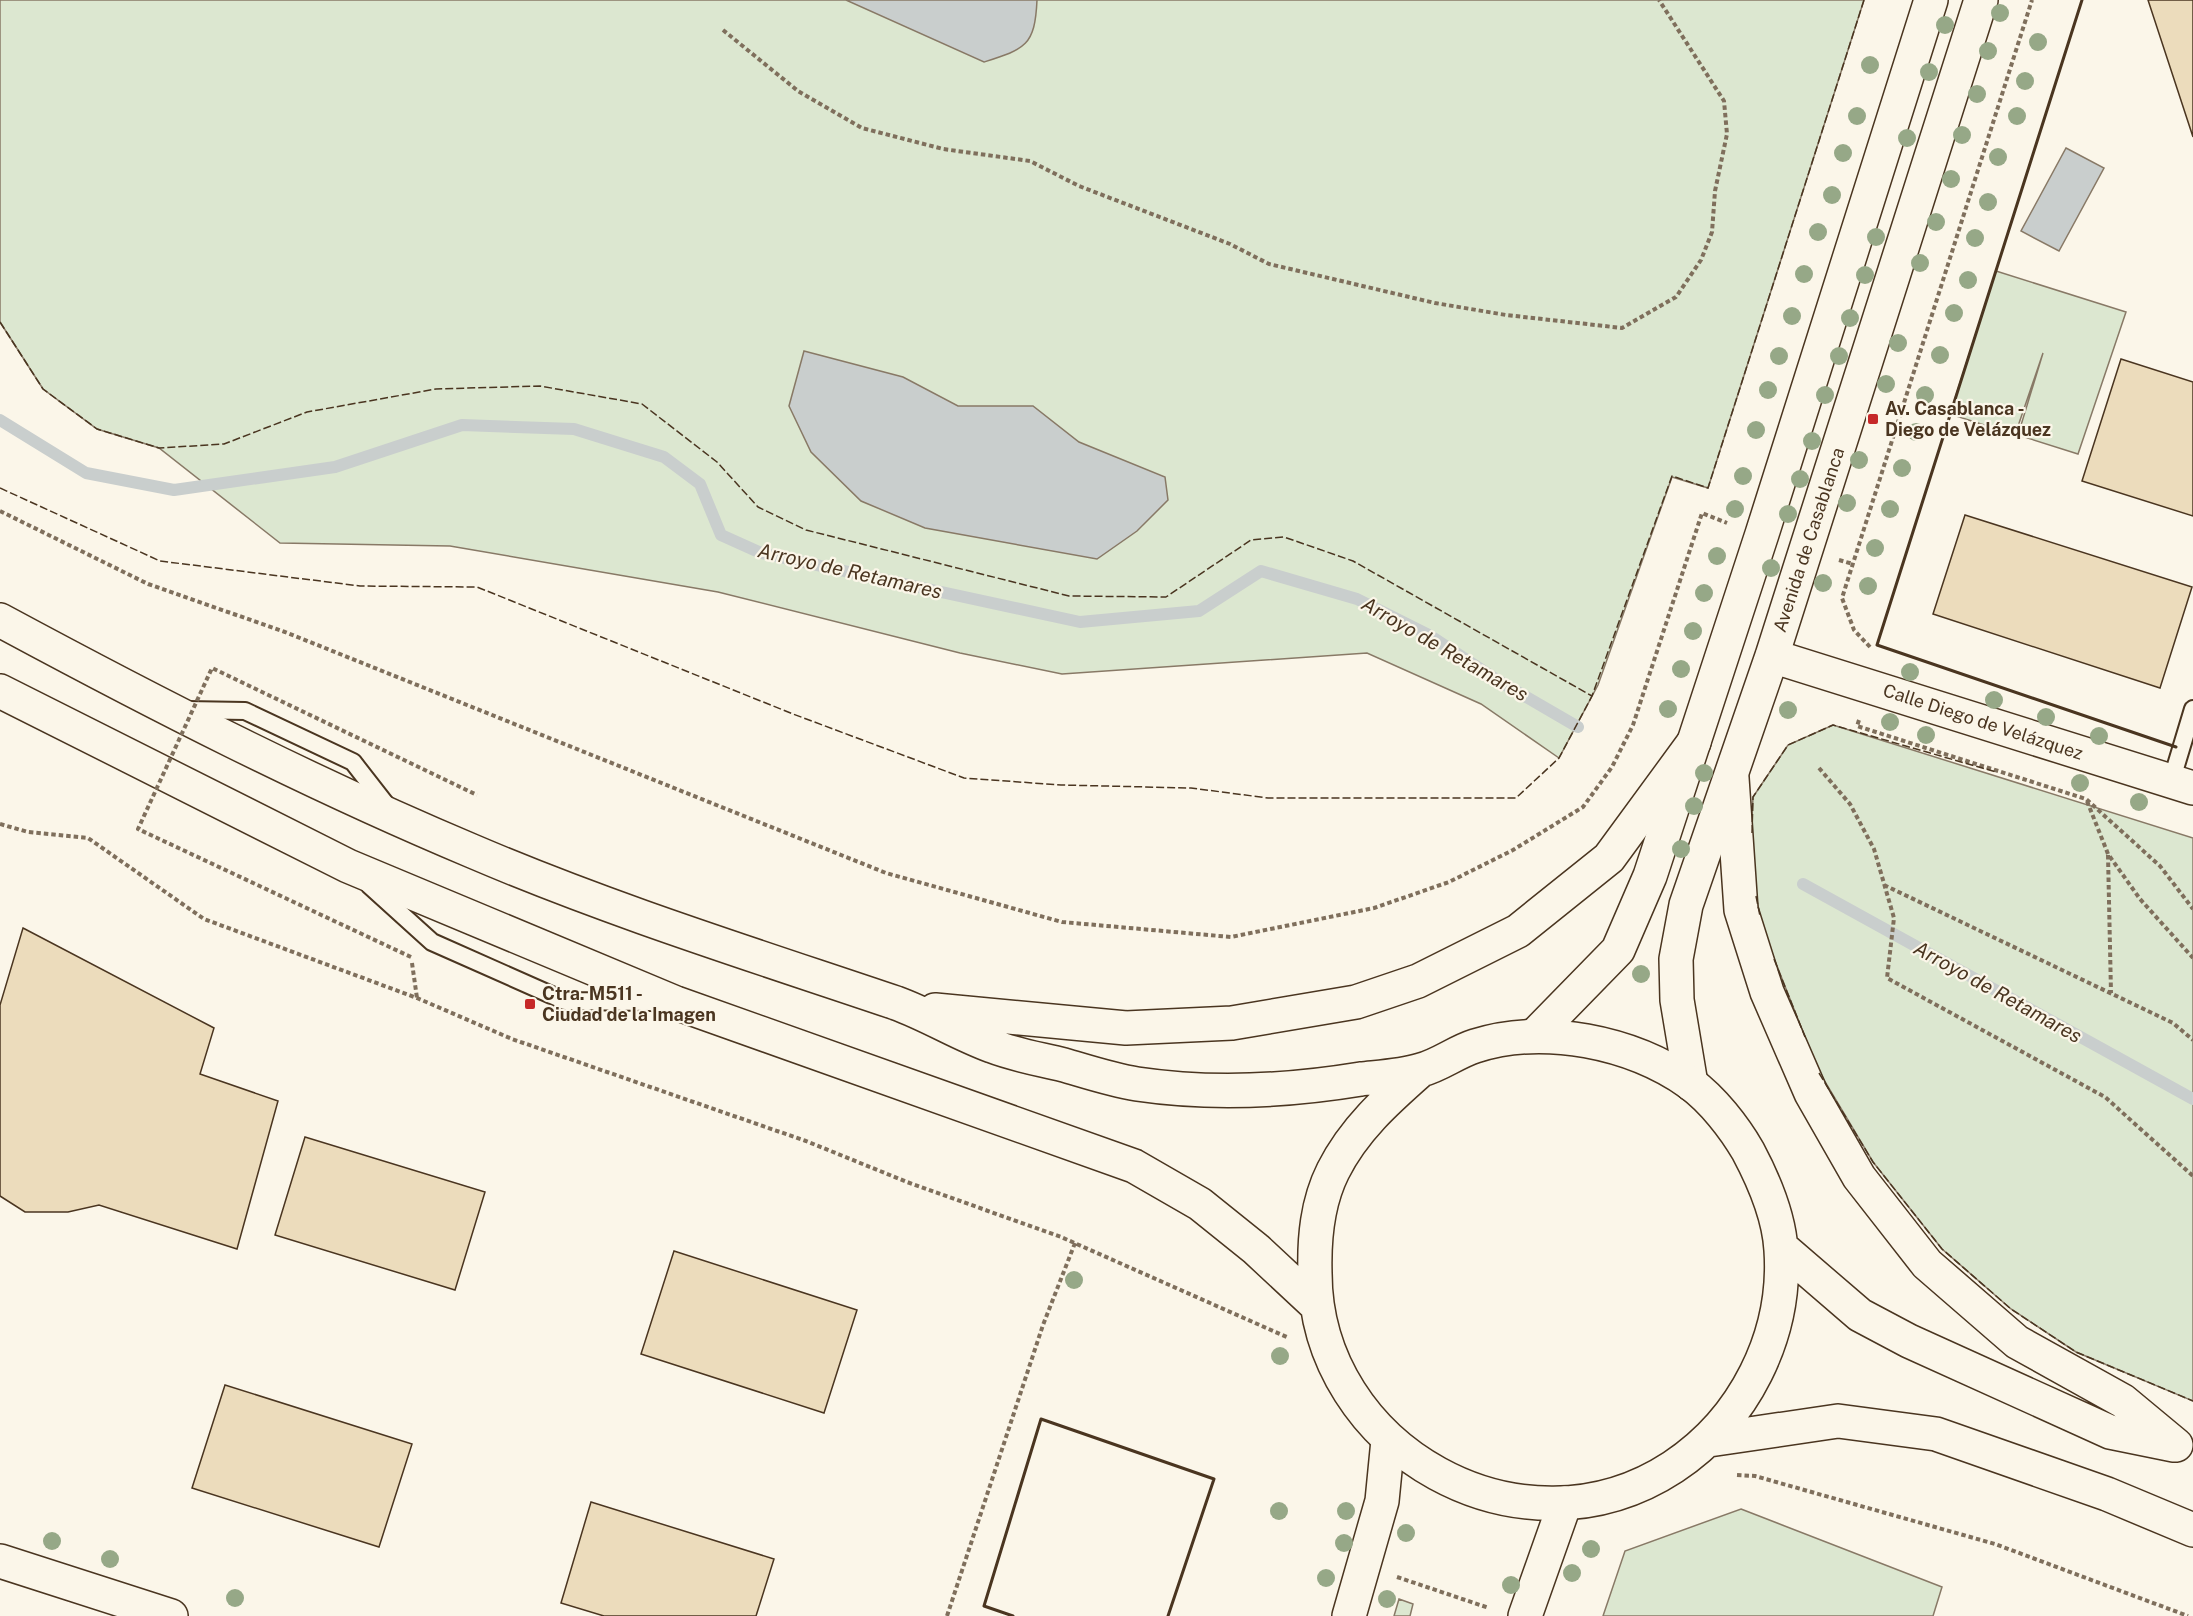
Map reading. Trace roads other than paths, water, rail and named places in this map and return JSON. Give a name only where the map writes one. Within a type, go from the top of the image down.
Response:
[{"type":"main road","points":[[1535,1035],[1618,950],[1650,876],[1695,742],[1931,0]]},
{"type":"main road","name":"Avenida de Casablanca","points":[[1691,1084],[1677,1000],[1676,959],[1686,906],[1732,778],[1772,656],[1981,0]]},
{"type":"main road","points":[[0,620],[166,710],[479,855],[727,949],[906,1007],[995,1048],[1134,1084],[1228,1091],[1313,1087],[1421,1070],[1476,1045],[1535,1035],[1618,1045],[1691,1084],[1736,1130],[1766,1185],[1781,1247],[1777,1318],[1753,1384],[1709,1440],[1657,1476],[1618,1493],[1565,1503],[1501,1499],[1440,1478],[1388,1440],[1353,1401],[1328,1354],[1315,1304],[1314,1236],[1333,1171],[1370,1114],[1421,1070]]},
{"type":"main road","name":"Calle Diego de Velázquez","points":[[1772,656],[2182,785]]},
{"type":"main road","points":[[0,691],[348,866],[676,1003],[1134,1166],[1200,1204],[1256,1249],[1315,1304]]},
{"type":"main road","points":[[906,1007],[1126,1028],[1232,1023],[1356,1002],[1377,995],[1418,981],[1518,931],[1600,866],[1609,858],[1695,742]]},
{"type":"main road","points":[[1732,778],[1741,910],[1767,992],[1811,1093],[1859,1177],[1927,1264],[2017,1342],[2123,1401],[2185,1449]]},
{"type":"main road","points":[[1781,1247],[1860,1314],[1909,1341],[2110,1432],[2185,1449]]},
{"type":"main road","points":[[1709,1440],[1838,1421],[1936,1434],[2107,1494],[2193,1530]]},
{"type":"main road","points":[[1349,1616],[1382,1501],[1388,1440]]},
{"type":"main road","points":[[1525,1616],[1565,1503]]},
{"type":"main road","points":[[0,1561],[171,1616]]},
{"type":"lane","points":[[2182,785],[2193,709]]},
{"type":"waterway","name":"Arroyo de Retamares","points":[[0,420],[86,473],[174,490],[335,467],[462,425],[574,429],[664,457],[700,484],[721,535],[761,553],[1080,622],[1199,611],[1261,571],[1357,599],[1429,635],[1497,680],[1578,727]]},
{"type":"waterway","name":"Arroyo de Retamares","points":[[1803,884],[2193,1099]]},
{"type":"place","name":"Av. Casablanca - Diego de Velázquez","points":[[1873,419]]},
{"type":"place","name":"Ctra. M511 - Ciudad de la Imagen","points":[[530,1004]]}]
